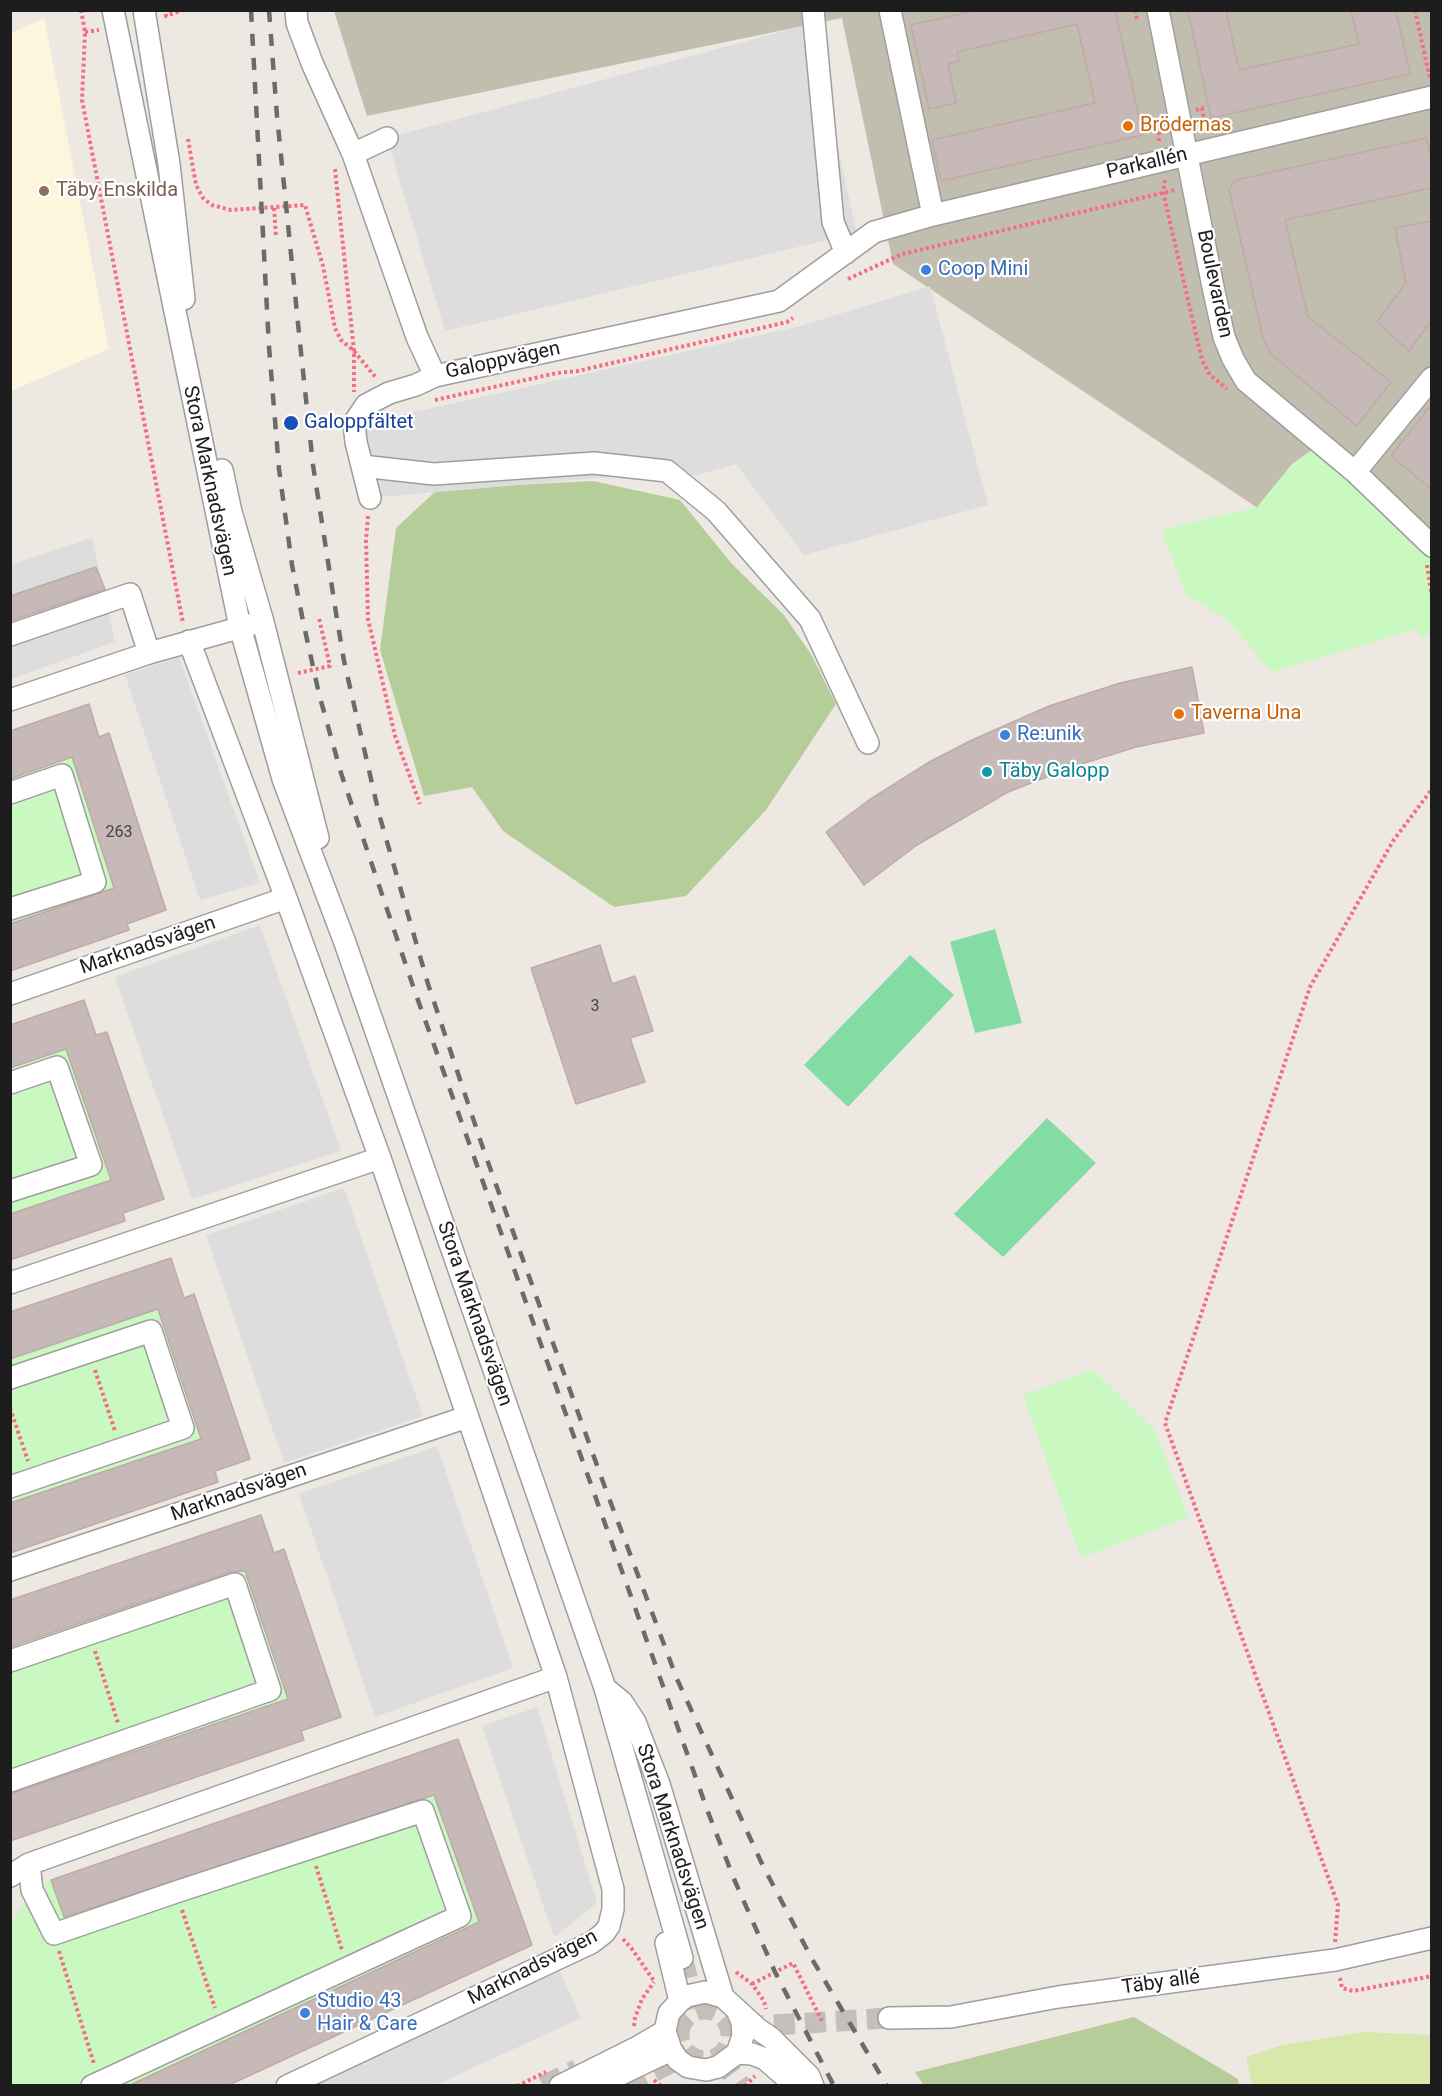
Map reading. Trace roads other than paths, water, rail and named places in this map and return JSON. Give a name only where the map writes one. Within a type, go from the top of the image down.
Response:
[{"type":"street","name":"Galoppvägen","points":[[296,10],[297,23],[312,63],[353,154],[417,337],[435,376],[778,301],[874,232],[933,214]]},
{"type":"street","points":[[813,10],[833,222],[846,253]]},
{"type":"street","points":[[890,10],[933,214]]},
{"type":"street","name":"Boulevarden","points":[[1158,10],[1169,115],[1188,155],[1222,327],[1233,359],[1246,381],[1355,472],[1431,546]]},
{"type":"street","name":"Stora Marknadsvägen","points":[[152,15],[184,300],[231,512],[263,622],[344,940]]},
{"type":"street","name":"Stora Marknadsvägen","points":[[114,18],[240,627],[283,779],[344,940],[604,1688],[682,1958]]},
{"type":"street","name":"Parkallén","points":[[933,214],[1188,155],[1431,87]]},
{"type":"street","points":[[353,154],[387,138]]},
{"type":"street","points":[[370,498],[356,442],[354,423],[366,405],[389,393],[416,385],[435,376]]},
{"type":"street","points":[[1355,472],[1431,378]]},
{"type":"street","points":[[362,466],[434,474],[594,463],[667,471],[716,511],[810,619],[868,743]]},
{"type":"street","points":[[10,635],[130,594],[149,653]]},
{"type":"street","points":[[10,700],[149,653],[263,622]]},
{"type":"street","name":"Marknadsvägen","points":[[189,641],[286,898],[380,1158],[556,1677],[613,1888],[613,1909],[609,1926],[591,1943],[287,2085]]},
{"type":"street","points":[[10,793],[62,775],[95,882],[10,909]]},
{"type":"street","name":"Marknadsvägen","points":[[10,994],[286,898]]},
{"type":"street","points":[[10,1083],[57,1067],[91,1165],[10,1191]]},
{"type":"street","points":[[10,1282],[380,1158]]},
{"type":"street","points":[[10,1378],[151,1330],[183,1428],[10,1487]]},
{"type":"street","name":"Marknadsvägen","points":[[10,1570],[467,1417]]},
{"type":"street","points":[[10,1661],[235,1584],[270,1690],[10,1781]]},
{"type":"street","points":[[10,1876],[29,1864],[556,1677]]},
{"type":"street","name":"Stora Marknadsvägen","points":[[604,1688],[601,1723],[653,1893],[680,2001]]},
{"type":"street","name":"Stora Marknadsvägen","points":[[604,1688],[622,1702],[635,1722],[659,1784],[730,2003]]},
{"type":"street","points":[[29,1864],[32,1890],[54,1934],[423,1811],[460,1916],[96,2084]]},
{"type":"street","name":"Täby allé","points":[[889,2018],[951,2017],[1335,1949],[1431,1938]]},
{"type":"street","points":[[796,2085],[765,2059],[752,2054],[737,2054],[718,2067],[712,2078],[688,2067],[678,2060],[668,2040],[669,2013],[687,1996],[705,1992],[730,2003],[771,2038],[809,2076],[813,2085]]},
{"type":"street","points":[[730,2003],[742,2022],[743,2037],[737,2054]]},
{"type":"street","points":[[560,2085],[636,2048],[668,2040]]},
{"type":"street","points":[[596,2085],[668,2040]]},
{"type":"tunnel","points":[[682,1958],[696,2010]]},
{"type":"tunnel","points":[[700,2009],[710,2009],[724,2016],[731,2035],[724,2054],[710,2061],[700,2061],[690,2057],[683,2050],[679,2040],[679,2030],[683,2020],[690,2013],[700,2009]]},
{"type":"tunnel","points":[[743,2027],[889,2018]]},
{"type":"tunnel","points":[[626,2086],[688,2054]]},
{"type":"tunnel","points":[[720,2057],[741,2086]]},
{"type":"tunnel","points":[[543,2086],[577,2070]]},
{"type":"railway","points":[[251,10],[269,347],[279,469],[292,565],[303,621],[319,694],[341,773],[414,989],[708,1812],[734,1879],[775,1972],[834,2086]]},
{"type":"railway","points":[[269,10],[277,116],[313,465],[336,613],[344,661],[379,814],[428,984],[485,1154],[603,1482],[677,1679],[763,1866],[812,1959],[887,2086]]},
{"type":"place","name":"Brödernas","points":[[1128,126]]},
{"type":"place","name":"Täby Enskilda","points":[[44,191]]},
{"type":"place","name":"Coop Mini","points":[[926,270]]},
{"type":"place","name":"Galoppfältet","points":[[291,423]]},
{"type":"place","name":"Taverna Una","points":[[1179,714]]},
{"type":"place","name":"Re:unik","points":[[1005,735]]},
{"type":"place","name":"Täby Galopp","points":[[987,772]]},
{"type":"place","name":"Studio 43 Hair & Care","points":[[305,2013]]}]
